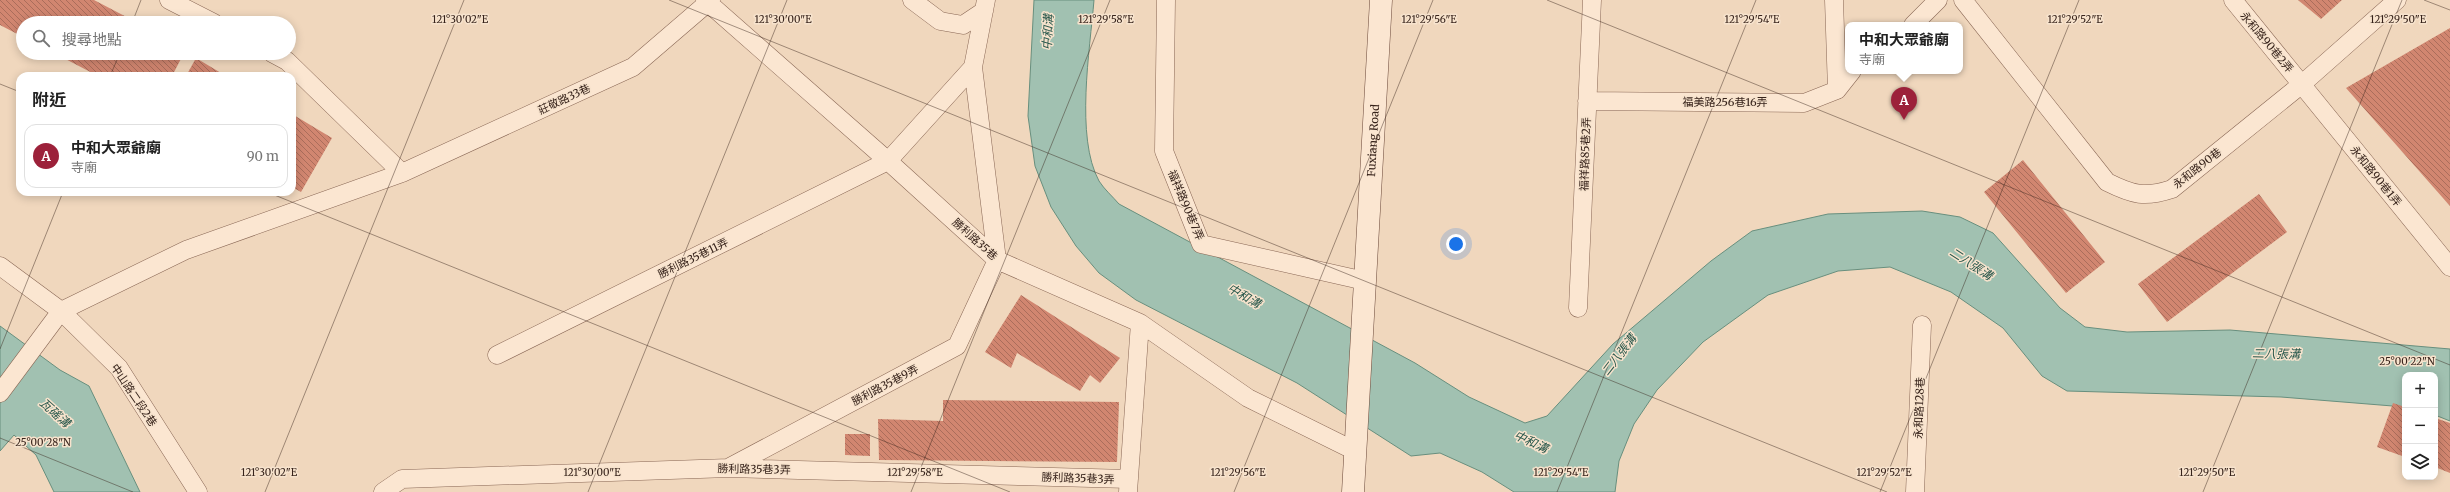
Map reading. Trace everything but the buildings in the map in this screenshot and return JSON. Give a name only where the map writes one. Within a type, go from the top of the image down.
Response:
[{"type":"street","name":"Fuxiang Road","points":[[1355,451],[1381,0]]},
{"type":"street","points":[[1353,492],[1355,451]]},
{"type":"lane","points":[[169,0],[200,16]]},
{"type":"lane","points":[[912,0],[940,22],[963,25],[985,5]]},
{"type":"lane","name":"福祥路90巷7弄","points":[[1166,0],[1164,151],[1200,244],[1365,281]]},
{"type":"lane","name":"福祥路85巷2弄","points":[[1578,308],[1592,0]]},
{"type":"lane","points":[[1834,0],[1837,90]]},
{"type":"lane","points":[[1916,22],[1938,0]]},
{"type":"lane","name":"永和路90巷","points":[[1963,0],[2108,182],[2130,194],[2155,195],[2172,189],[2302,84],[2397,0]]},
{"type":"lane","name":"永和路90巷2弄","points":[[2233,0],[2302,84]]},
{"type":"lane","name":"勝利路35巷","points":[[708,1],[998,260],[1140,322],[1248,398],[1355,451]]},
{"type":"lane","name":"莊敬路33巷","points":[[61,311],[186,250],[402,173],[633,67],[708,1]]},
{"type":"lane","points":[[985,5],[973,67],[998,260]]},
{"type":"lane","points":[[285,60],[402,173]]},
{"type":"lane","points":[[888,161],[973,67]]},
{"type":"lane","points":[[1837,90],[1850,74]]},
{"type":"lane","name":"永和路90巷1弄","points":[[2302,84],[2450,267]]},
{"type":"lane","name":"福美路256巷16弄","points":[[1587,101],[1804,103],[1837,90]]},
{"type":"lane","name":"勝利路35巷11弄","points":[[497,355],[888,161]]},
{"type":"lane","name":"勝利路35巷9弄","points":[[729,468],[957,346],[998,260]]},
{"type":"lane","name":"中山路二段2巷","points":[[0,266],[61,311],[119,368],[198,492]]},
{"type":"lane","points":[[0,393],[61,311]]},
{"type":"lane","points":[[1128,486],[1140,322]]},
{"type":"lane","name":"永和路128巷","points":[[1915,492],[1922,324]]},
{"type":"lane","name":"勝利路35巷3弄","points":[[383,492],[402,479],[729,468],[1128,486]]},
{"type":"water","points":[[1034,0],[1094,0],[1087,68],[1086,118],[1088,141],[1092,163],[1099,181],[1119,204],[1415,363],[1469,397],[1525,423],[1547,416],[1613,344],[1711,261],[1752,231],[1828,214],[1922,211],[1960,217],[1993,233],[2060,308],[2085,327],[2127,332],[2230,330],[2450,349],[2450,421],[2438,416],[2438,372],[2402,372],[2402,407],[2281,397],[2067,391],[2042,376],[2003,328],[1951,292],[1890,267],[1838,271],[1768,295],[1703,342],[1657,390],[1634,424],[1619,461],[1615,492],[1514,492],[1482,472],[1440,453],[1411,456],[1297,383],[1136,300],[1099,273],[1076,246],[1051,207],[1035,166],[1028,116]]},
{"type":"water","name":"瓦磘溝","points":[[0,326],[60,370],[89,386],[140,492],[54,492],[36,455],[14,435],[0,451]]},
{"type":"place","name":"中和大眾爺廟","points":[[1904,120]]},
{"type":"water label","name":"中和溝","points":[[1048,32]]},
{"type":"water label","name":"二八張溝","points":[[1971,264]]},
{"type":"water label","name":"中和溝","points":[[1244,296]]},
{"type":"water label","name":"二八張溝","points":[[2276,354]]},
{"type":"water label","name":"二八張溝","points":[[1619,355]]},
{"type":"water label","name":"中和溝","points":[[1531,442]]}]
